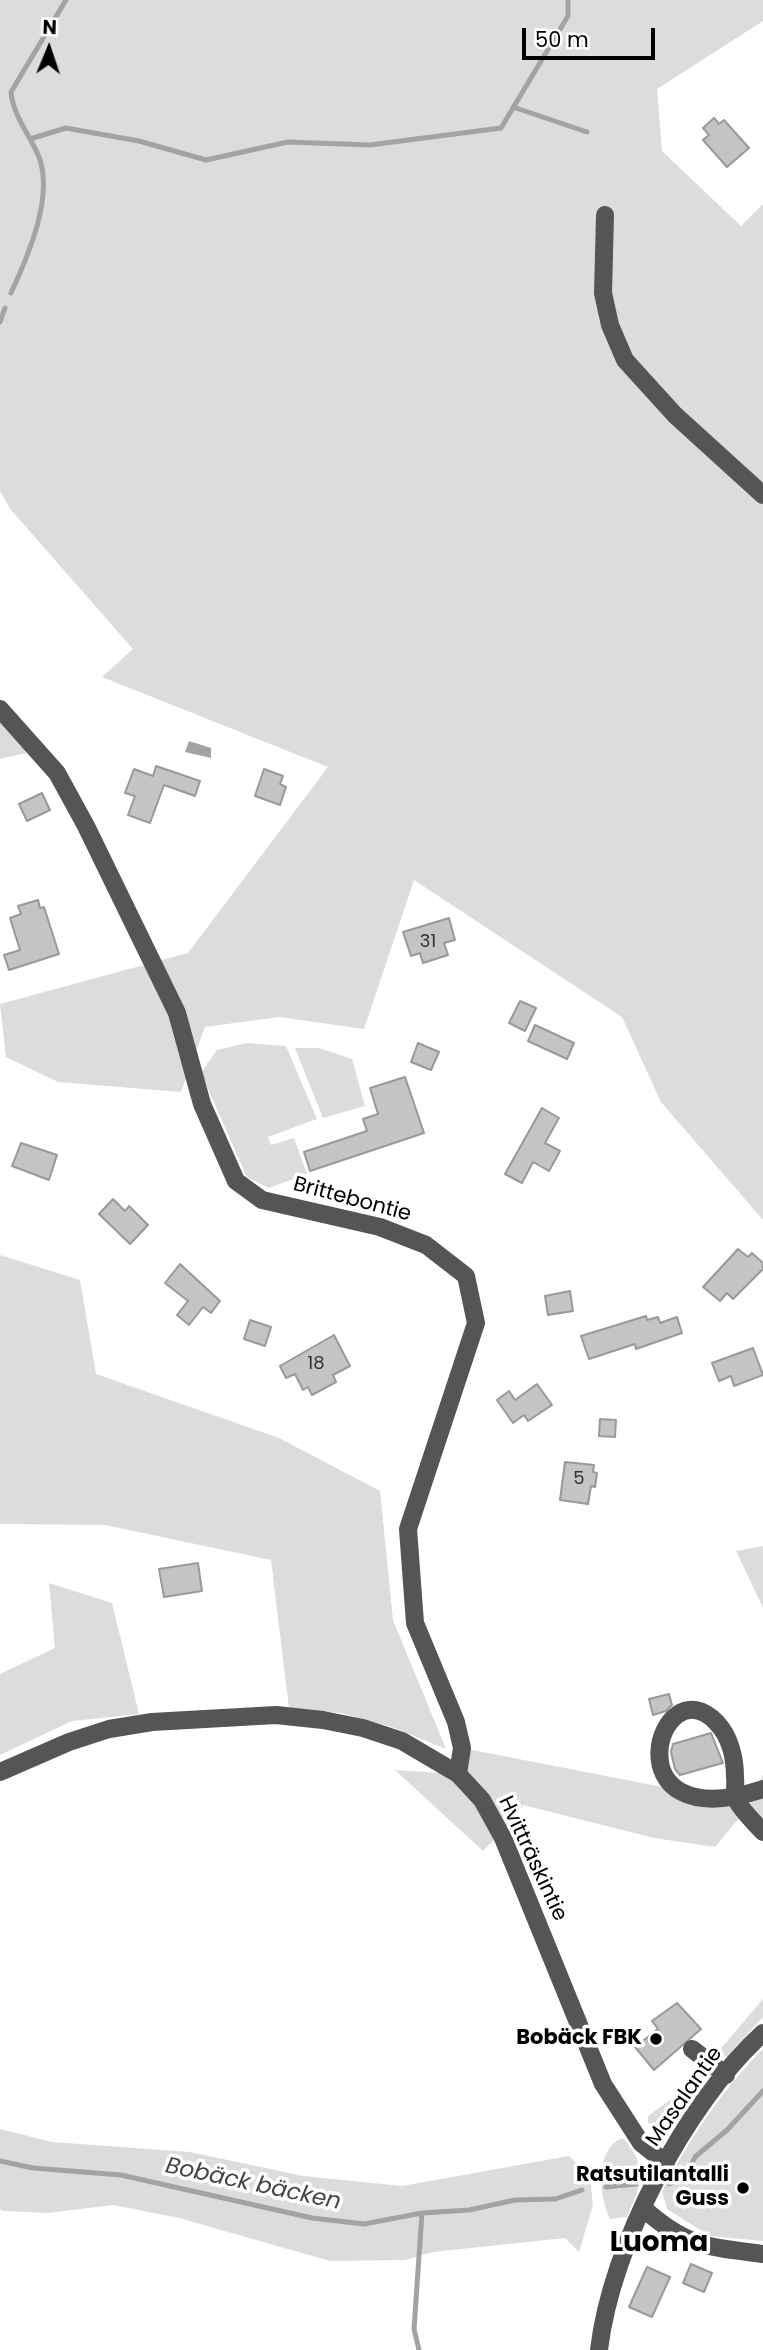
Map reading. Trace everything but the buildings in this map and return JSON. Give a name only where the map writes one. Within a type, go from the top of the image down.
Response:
[{"type":"street","points":[[604,215],[603,293],[613,334],[625,360],[675,415],[763,495]]},
{"type":"street","name":"Brittebontie","points":[[0,709],[57,773],[86,826],[177,1013],[202,1104],[236,1181],[262,1200],[380,1227],[426,1245],[466,1276],[476,1323],[408,1529],[415,1623],[456,1722],[462,1748],[458,1774]]},
{"type":"street","points":[[763,1788],[736,1798],[674,1789],[662,1773],[657,1755],[659,1739],[668,1725],[681,1713],[693,1710],[705,1713],[729,1741],[735,1769],[736,1798],[763,1832]]},
{"type":"street","name":"Hvitträskintie","points":[[0,1772],[69,1742],[109,1729],[152,1722],[276,1715],[363,1728],[402,1741],[458,1774],[482,1800],[503,1838],[603,2084],[641,2143],[666,2163]]},
{"type":"street","name":"Masalantie","points":[[599,2350],[616,2273],[643,2208],[666,2163],[678,2141],[726,2075],[763,2033]]},
{"type":"street","points":[[692,2049],[726,2075]]},
{"type":"street","points":[[643,2208],[677,2236],[700,2246],[763,2254]]},
{"type":"shaded area","points":[[0,0],[763,0],[763,21],[657,89],[662,151],[741,226],[763,204],[763,1220],[661,1102],[622,1017],[414,880],[364,1029],[279,1017],[205,1027],[181,1092],[58,1082],[6,1057],[0,1004],[188,953],[328,767],[102,677],[133,649],[11,510],[0,491]]},
{"type":"shaded area","points":[[0,709],[39,750],[0,759]]},
{"type":"shaded area","points":[[189,741],[211,748],[211,758],[185,752]]},
{"type":"shaded area","points":[[247,1043],[286,1046],[317,1119],[268,1137],[271,1145],[294,1138],[307,1174],[269,1188],[247,1177],[201,1073],[217,1050]]},
{"type":"shaded area","points":[[295,1048],[319,1048],[352,1059],[365,1106],[323,1118]]},
{"type":"shaded area","points":[[0,1255],[80,1280],[96,1374],[279,1438],[380,1491],[393,1620],[446,1749],[392,1727],[341,1713],[289,1708],[271,1560],[105,1525],[0,1524]]},
{"type":"shaded area","points":[[763,1546],[763,1608],[736,1551]]},
{"type":"shaded area","points":[[49,1583],[112,1603],[139,1714],[72,1721],[0,1755],[0,1674],[55,1648]]},
{"type":"shaded area","points":[[462,1748],[750,1804],[763,1774],[763,1821],[750,1805],[715,1847],[654,1838],[523,1805],[509,1825],[483,1851],[395,1770],[457,1774]]},
{"type":"shaded area","points":[[763,1999],[763,2017],[727,2056],[721,2057],[718,2052]]},
{"type":"shaded area","points":[[763,2049],[763,2241],[710,2236],[667,2209],[662,2191],[707,2116]]},
{"type":"shaded area","points":[[693,2083],[699,2093],[678,2118],[665,2125],[648,2123],[648,2116]]},
{"type":"shaded area","points":[[0,2129],[52,2142],[190,2152],[303,2176],[402,2186],[569,2156],[590,2176],[593,2205],[579,2252],[565,2238],[433,2252],[405,2260],[330,2261],[179,2218],[113,2205],[47,2213],[3,2211],[0,2209]]},
{"type":"shaded area","points":[[623,2138],[637,2159],[640,2176],[627,2217],[610,2219],[603,2198],[602,2174],[603,2162],[614,2143]],"holes":[[[617,2178],[636,2181],[636,2184],[618,2189],[611,2185],[612,2180]]]},
{"type":"waterway","points":[[11,293],[37,226],[43,190],[39,157],[18,117],[11,92],[66,0]]},
{"type":"waterway","points":[[30,139],[66,128],[139,141],[206,160],[288,142],[370,145],[501,128],[568,16],[568,0]]},
{"type":"waterway","points":[[513,107],[587,132]]},
{"type":"waterway","points":[[0,322],[5,308]]},
{"type":"waterway","points":[[669,2184],[684,2179],[695,2157],[727,2130],[763,2091]]},
{"type":"waterway","name":"Bobäck bäcken","points":[[0,2161],[33,2168],[121,2175],[312,2218],[364,2224],[422,2213],[469,2210],[515,2200],[555,2199],[582,2190]]},
{"type":"waterway","name":"Bobäck bäcken","points":[[606,2187],[636,2184]]},
{"type":"waterway","points":[[419,2350],[414,2329],[422,2213]]},
{"type":"place","name":"Bobäck FBK","points":[[656,2039]]},
{"type":"place","name":"Ratsutilantalli Guss","points":[[743,2188]]},
{"type":"district","name":"Luoma","points":[[659,2244]]}]
